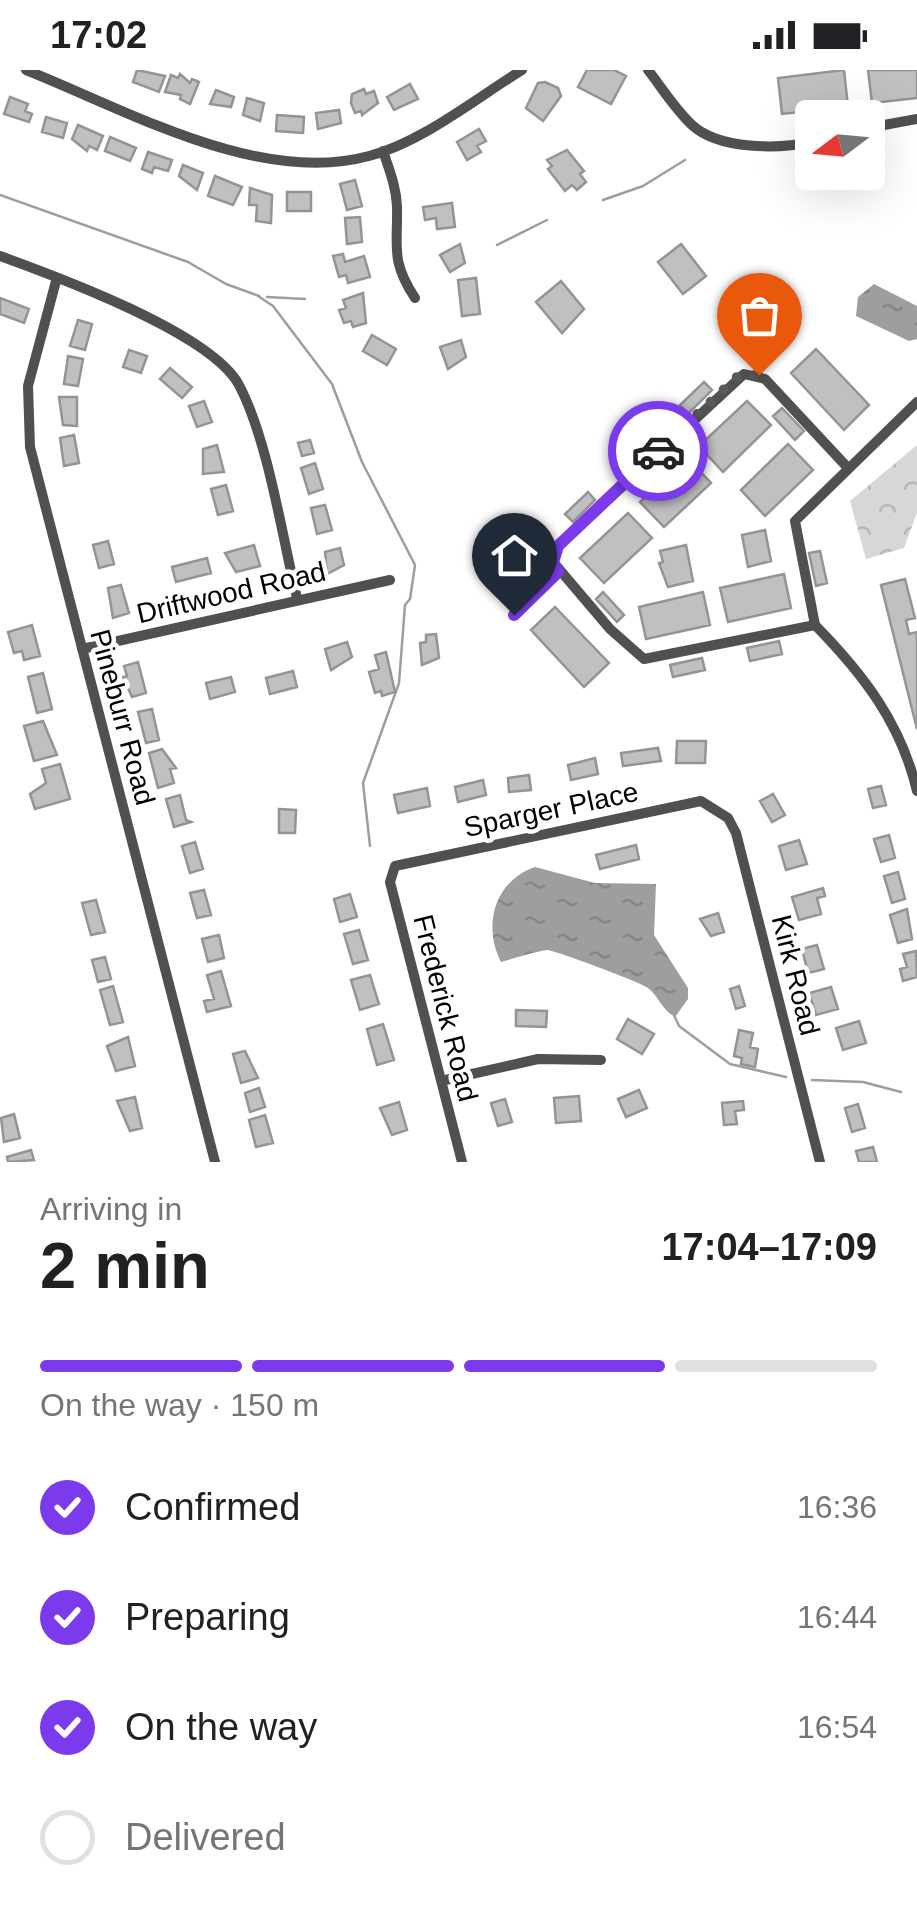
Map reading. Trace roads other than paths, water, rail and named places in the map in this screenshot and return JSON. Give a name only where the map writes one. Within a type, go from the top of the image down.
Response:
[{"type":"street","points":[[26,70],[246,155],[276,161],[339,161],[383,150],[522,70]]},
{"type":"street","points":[[648,70],[694,127],[729,140],[795,145]]},
{"type":"street","points":[[885,125],[917,120]]},
{"type":"street","points":[[383,150],[396,196],[400,276],[415,298]]},
{"type":"street","points":[[0,256],[176,329],[238,382],[253,422],[297,598]]},
{"type":"street","name":"Pineburr Road","points":[[56,281],[28,386],[27,416],[38,490],[216,1162]]},
{"type":"street","points":[[815,625],[648,660],[633,654],[553,562],[558,546],[744,374],[765,379],[848,468]]},
{"type":"street","points":[[917,402],[795,522],[815,625],[879,698],[896,728],[917,791]]},
{"type":"street","points":[[514,615],[558,572]]},
{"type":"street","name":"Driftwood Road","points":[[82,650],[297,598],[390,580]]},
{"type":"street","name":"Sparger Place","points":[[395,866],[683,803],[701,801],[715,808]]},
{"type":"street","name":"Kirk Road","points":[[715,808],[728,818],[736,833],[820,1162]]},
{"type":"street","name":"Frederick Road","points":[[395,866],[390,882],[462,1162]]},
{"type":"street","points":[[440,1081],[538,1059],[602,1060]]},
{"type":"water","points":[[874,284],[917,306],[917,339],[909,341],[856,316],[858,297]]},
{"type":"water","points":[[535,867],[595,883],[656,884],[654,935],[688,988],[688,999],[675,1017],[643,985],[553,951],[501,962],[493,933],[496,906],[510,882]]},
{"type":"waterway","points":[[603,200],[643,186],[685,160]]},
{"type":"waterway","points":[[0,195],[188,262],[226,284],[259,296]]},
{"type":"waterway","points":[[497,245],[547,220]]},
{"type":"waterway","points":[[258,296],[273,306],[332,384],[362,462],[415,565],[410,599],[405,605],[399,683],[363,783],[370,846]]},
{"type":"waterway","points":[[267,297],[305,299]]},
{"type":"waterway","points":[[674,1015],[679,1026],[730,1064],[786,1077]]},
{"type":"waterway","points":[[812,1080],[863,1082],[901,1092]]}]
